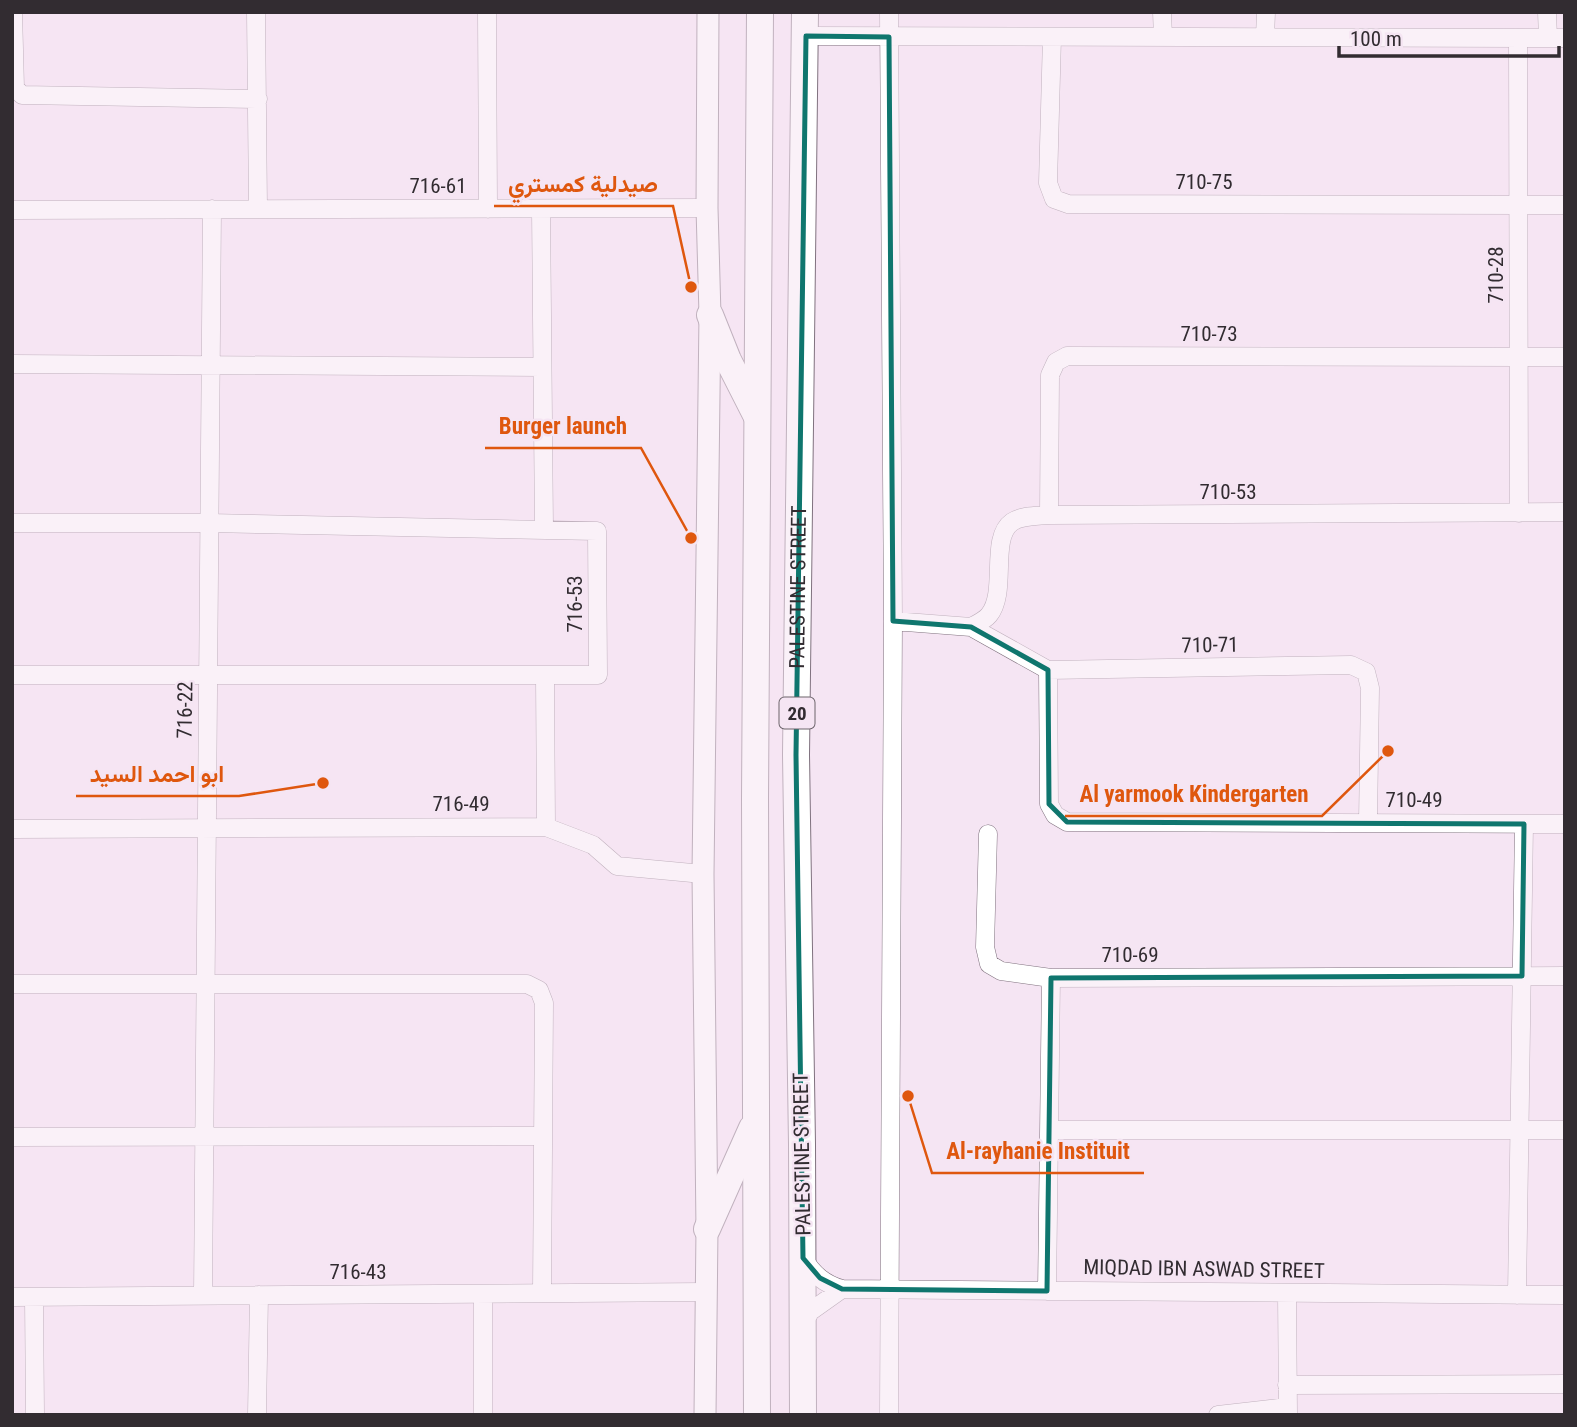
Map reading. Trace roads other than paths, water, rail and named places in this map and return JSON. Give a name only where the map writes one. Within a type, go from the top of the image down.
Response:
[{"type":"main road","name":"PALESTINE STREET","points":[[757,1415],[755,799],[760,12]]},
{"type":"main road","name":"PALESTINE STREET","points":[[803,1415],[796,755],[806,24]]},
{"type":"main road","points":[[710,316],[728,360],[758,418]]},
{"type":"main road","points":[[756,752],[779,762],[796,755]]},
{"type":"main road","points":[[755,799],[763,792],[774,791],[797,799]]},
{"type":"main road","points":[[707,1229],[757,1117]]},
{"type":"street","points":[[13,12],[15,88],[22,95],[258,99]]},
{"type":"street","points":[[256,12],[258,209]]},
{"type":"street","points":[[487,12],[488,209]]},
{"type":"street","points":[[705,1415],[707,1229],[703,874],[710,316],[707,208],[708,12]]},
{"type":"street","points":[[889,12],[893,621],[889,1415]]},
{"type":"street","points":[[1162,12],[1163,37]]},
{"type":"street","points":[[1265,37],[1266,12]]},
{"type":"street","points":[[806,24],[889,37],[1556,38],[1547,12]]},
{"type":"street","name":"710-75","points":[[1052,37],[1048,183],[1054,199],[1068,204],[1518,205]]},
{"type":"street","name":"710-28","points":[[1518,38],[1519,513]]},
{"type":"street","points":[[1518,205],[1565,205]]},
{"type":"street","name":"716-61","points":[[12,210],[707,208]]},
{"type":"street","name":"716-22","points":[[203,1296],[212,209]]},
{"type":"street","points":[[541,209],[544,529]]},
{"type":"street","name":"710-73","points":[[1049,515],[1050,375],[1056,362],[1067,356],[1565,357]]},
{"type":"street","points":[[12,364],[542,367]]},
{"type":"street","name":"710-53","points":[[971,627],[989,615],[996,600],[1003,533],[1010,523],[1019,518],[1049,515],[1565,513]]},
{"type":"street","name":"716-53","points":[[12,523],[209,523],[597,531],[598,675],[12,675]]},
{"type":"street","points":[[893,621],[971,627],[1048,670]]},
{"type":"street","name":"710-71","points":[[1048,670],[1351,665],[1366,672],[1370,688],[1368,823]]},
{"type":"street","name":"710-49","points":[[1048,670],[1049,804],[1055,815],[1068,822],[1565,824]]},
{"type":"street","points":[[545,675],[546,827]]},
{"type":"street","points":[[1517,1295],[1524,824]]},
{"type":"street","name":"716-49","points":[[12,829],[546,827],[593,845],[617,866],[703,874]]},
{"type":"street","name":"710-69","points":[[988,834],[985,947],[989,964],[1001,971],[1051,978],[1565,976]]},
{"type":"street","points":[[1047,1290],[1051,978]]},
{"type":"street","points":[[12,984],[527,984],[539,990],[544,1003],[542,1293]]},
{"type":"street","points":[[1050,1130],[1565,1130]]},
{"type":"street","points":[[12,1137],[542,1136]]},
{"type":"street","points":[[803,1258],[810,1270],[829,1286],[842,1289]]},
{"type":"street","points":[[803,1322],[811,1311],[842,1289]]},
{"type":"street","name":"MIQDAD IBN ASWAD STREET","points":[[842,1289],[1565,1295]]},
{"type":"street","name":"716-43","points":[[12,1297],[705,1292]]},
{"type":"street","points":[[1219,1415],[1288,1411],[1287,1293]]},
{"type":"street","points":[[483,1294],[483,1415]]},
{"type":"street","points":[[257,1415],[259,1295]]},
{"type":"street","points":[[34,1297],[35,1415]]},
{"type":"street","points":[[1287,1385],[1565,1384]]},
{"type":"place","name":"صيدلية كمستري","points":[[691,287]]},
{"type":"place","name":"Burger launch","points":[[691,538]]},
{"type":"place","name":"Al yarmook Kindergarten","points":[[1388,751]]},
{"type":"place","name":"ابو احمد السيد","points":[[323,783]]},
{"type":"place","name":"Al-rayhanie Instituit","points":[[908,1096]]}]
